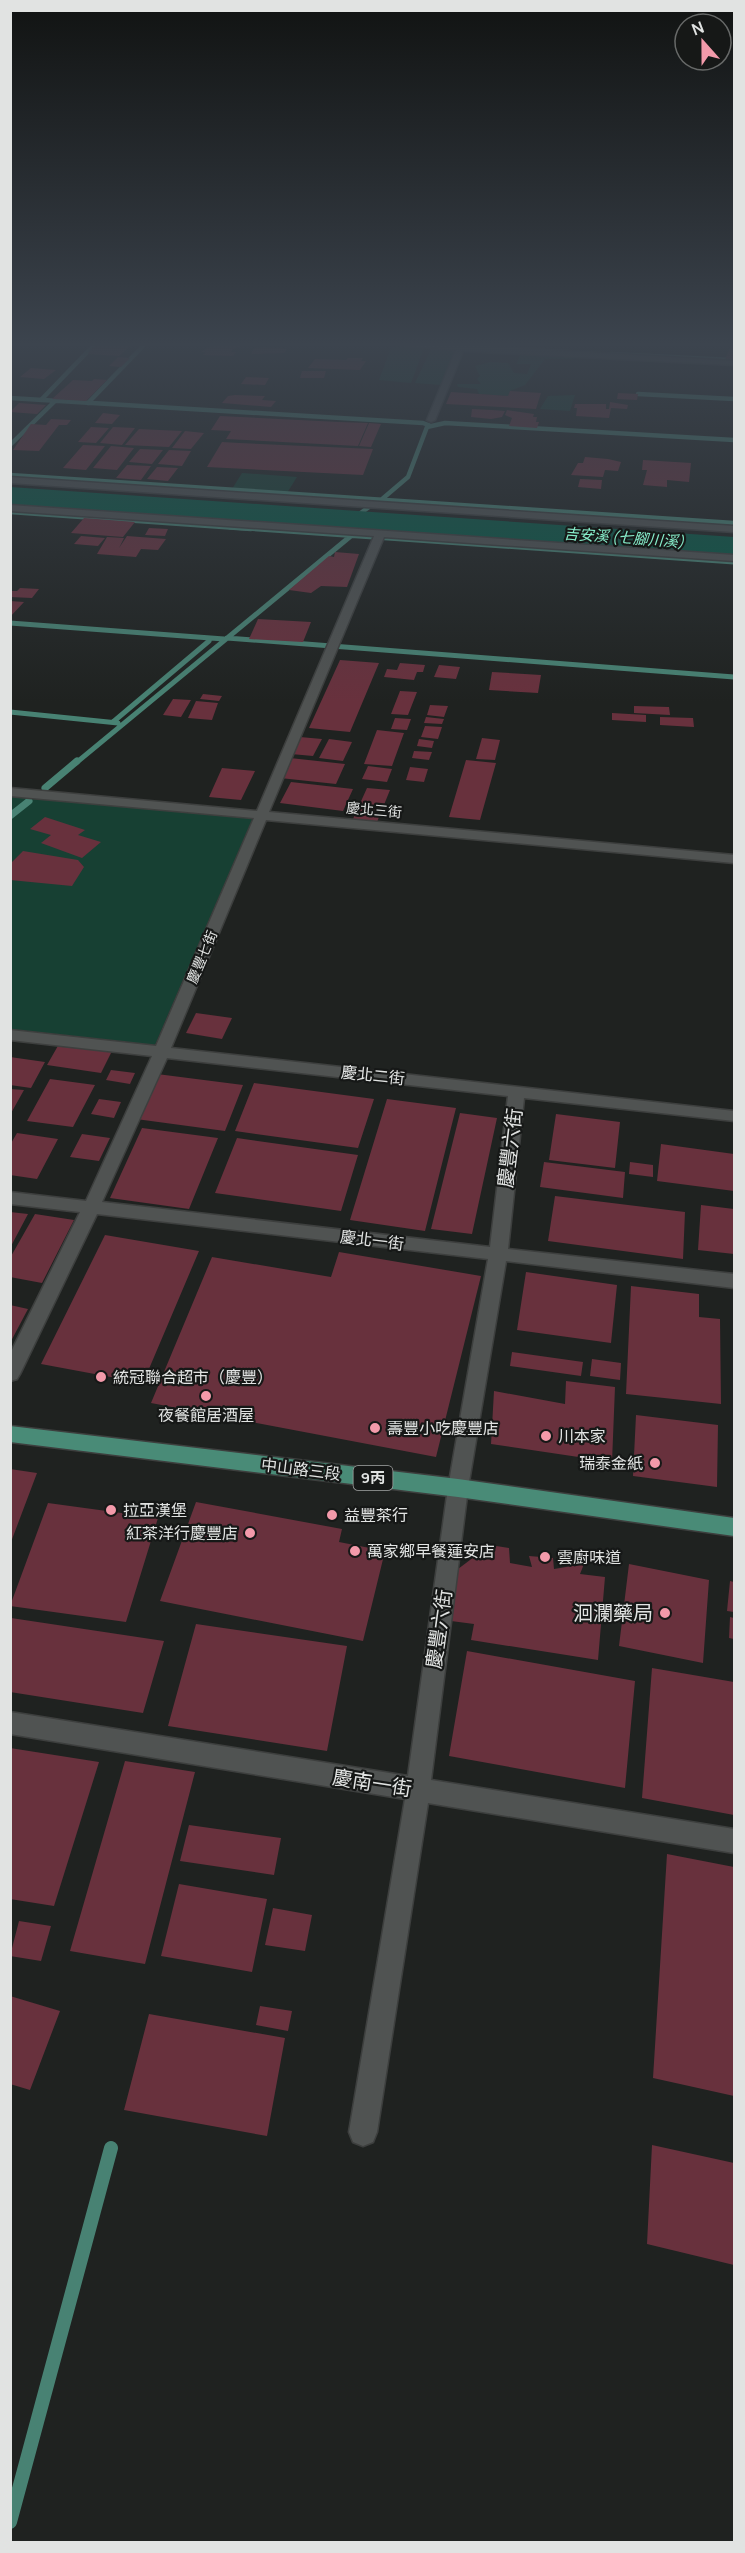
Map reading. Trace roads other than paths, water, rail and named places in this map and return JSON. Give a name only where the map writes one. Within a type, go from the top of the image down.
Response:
[{"type":"main road","name":"中山路三段","points":[[10,1434],[458,1488],[735,1527]]},
{"type":"street","points":[[10,480],[735,528]]},
{"type":"street","points":[[10,508],[735,558]]},
{"type":"street","name":"慶豐七街","points":[[10,1374],[92,1206],[161,1054],[380,534]]},
{"type":"street","name":"慶北三街","points":[[10,792],[735,859]]},
{"type":"street","name":"慶北二街","points":[[10,1035],[161,1054],[517,1090],[735,1116]]},
{"type":"street","name":"慶豐六街","points":[[363,2132],[418,1790],[458,1488],[498,1255],[517,1090]]},
{"type":"street","name":"慶北一街","points":[[10,1198],[735,1281]]},
{"type":"street","name":"慶南一街","points":[[10,1723],[735,1840]]},
{"type":"waterway","points":[[381,500],[408,477],[413,464]]},
{"type":"waterway","points":[[10,475],[381,500]]},
{"type":"waterway","name":"吉安溪 (七腳川溪)","points":[[10,496],[734,546]]},
{"type":"waterway","points":[[381,500],[734,523]]},
{"type":"waterway","points":[[351,520],[369,507]]},
{"type":"waterway","points":[[10,512],[251,529]]},
{"type":"waterway","name":"吉安溪 (七腳川溪)","points":[[364,525],[368,521]]},
{"type":"waterway","points":[[230,527],[351,535]]},
{"type":"waterway","points":[[227,638],[351,535]]},
{"type":"waterway","points":[[351,535],[734,562]]},
{"type":"waterway","points":[[10,623],[224,639]]},
{"type":"waterway","points":[[76,763],[227,638]]},
{"type":"waterway","points":[[227,638],[734,677]]},
{"type":"waterway","points":[[113,722],[209,641]]},
{"type":"waterway","points":[[10,712],[118,723]]},
{"type":"waterway","points":[[45,788],[77,761]]},
{"type":"waterway","points":[[10,816],[29,801]]},
{"type":"waterway","points":[[10,2522],[111,2148]]},
{"type":"place","name":"統冠聯合超市（慶豐）","points":[[101,1377]]},
{"type":"place","name":"夜餐館居酒屋","points":[[206,1396]]},
{"type":"place","name":"壽豐小吃慶豐店","points":[[375,1428]]},
{"type":"place","name":"川本家","points":[[546,1436]]},
{"type":"place","name":"瑞泰金紙","points":[[655,1463]]},
{"type":"place","name":"拉亞漢堡","points":[[111,1510]]},
{"type":"place","name":"益豐茶行","points":[[332,1515]]},
{"type":"place","name":"紅茶洋行慶豐店","points":[[250,1533]]},
{"type":"place","name":"萬家鄉早餐蓮安店","points":[[355,1551]]},
{"type":"place","name":"雲廚味道","points":[[545,1557]]},
{"type":"place","name":"洄瀾藥局","points":[[665,1613]]}]
